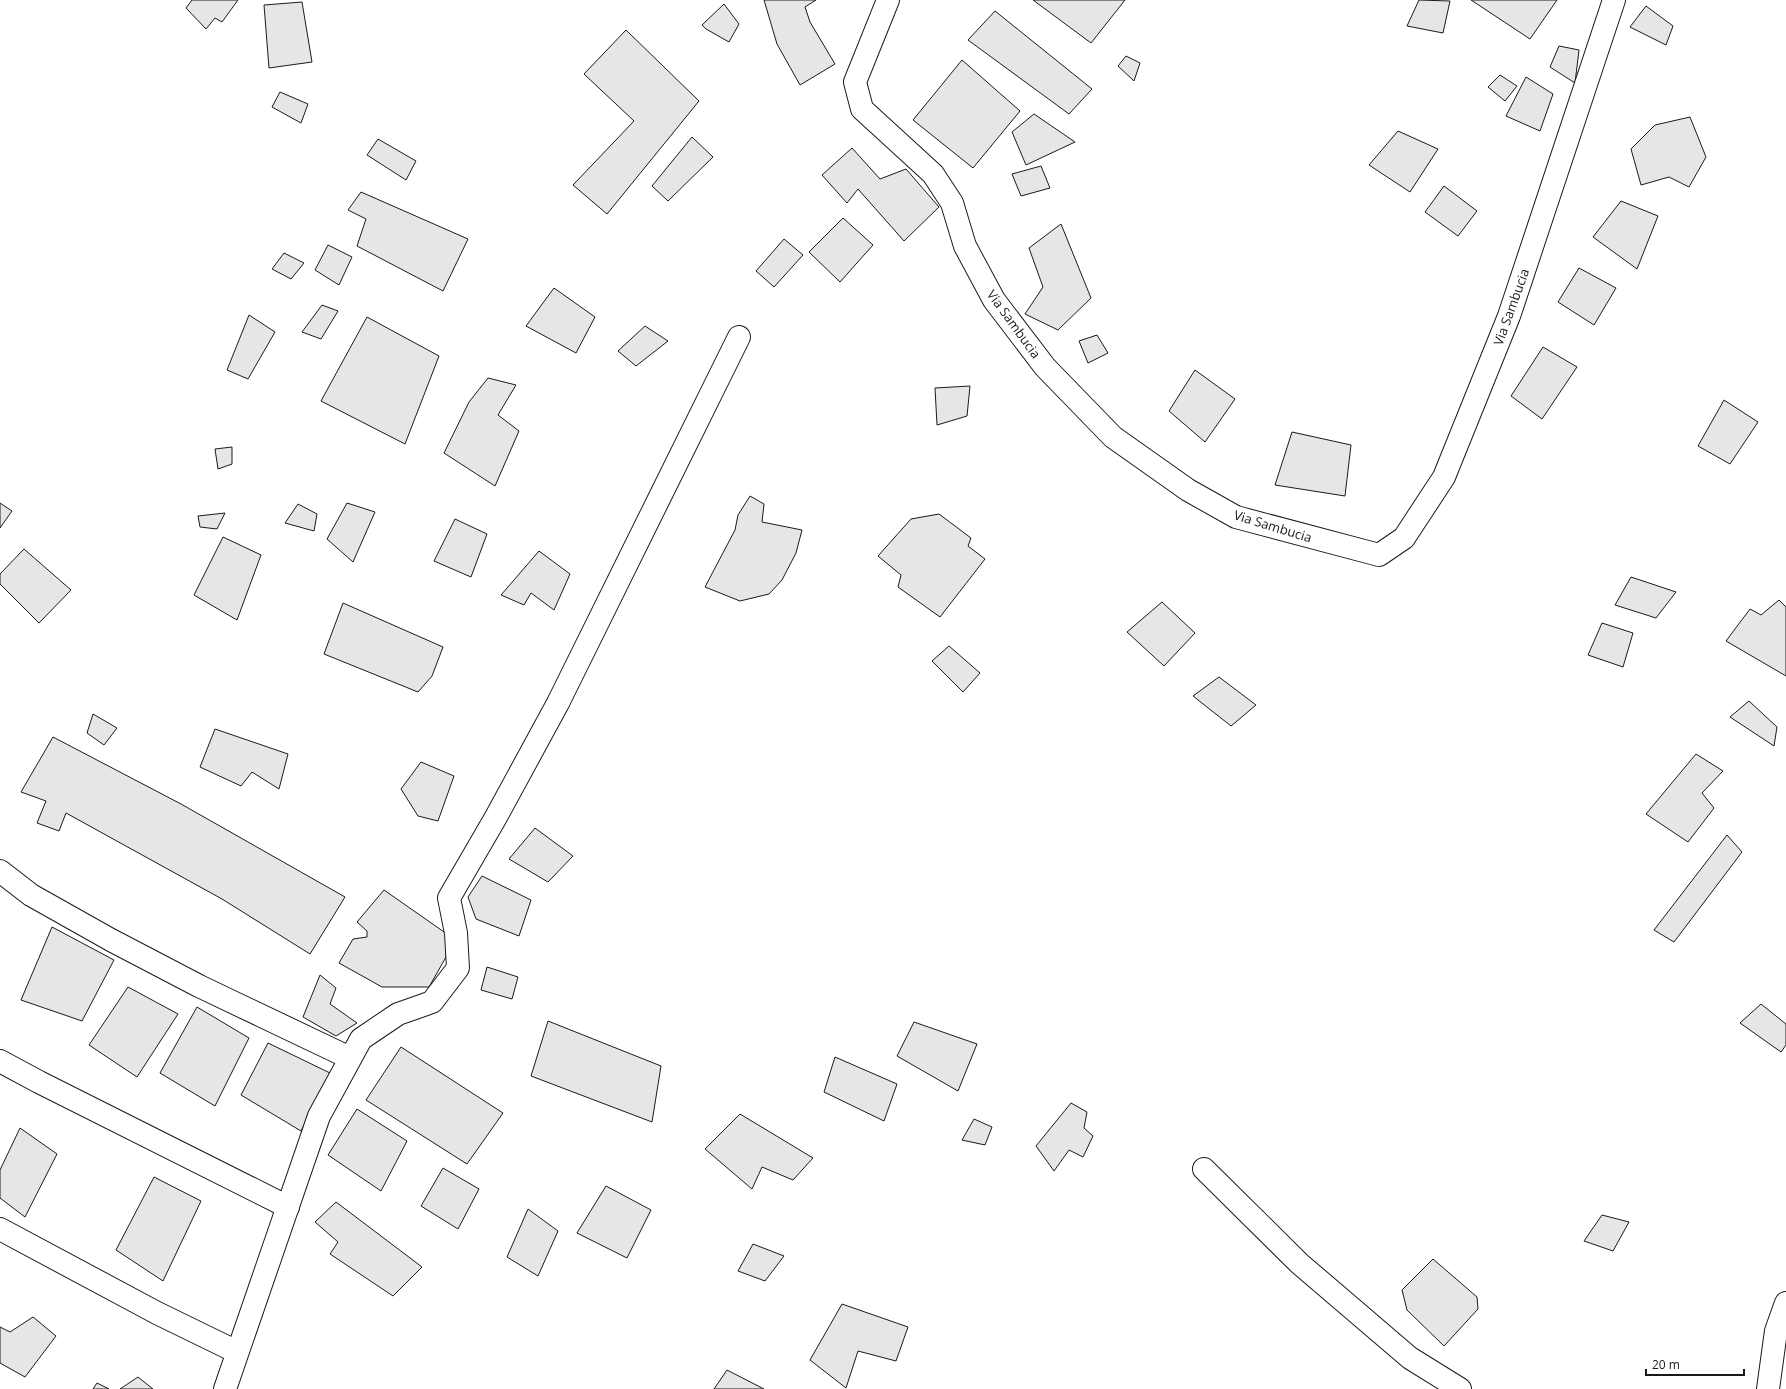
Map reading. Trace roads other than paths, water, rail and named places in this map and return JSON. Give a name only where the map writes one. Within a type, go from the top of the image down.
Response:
[{"type":"street","name":"Via Sambucia","points":[[888,0],[855,82],[862,109],[933,174],[952,203],[965,246],[994,300],[1045,367],[1112,437],[1188,490],[1236,517],[1379,555],[1404,538],[1444,477],[1509,316],[1614,0]]},
{"type":"street","points":[[225,1389],[319,1116],[361,1039],[398,1014],[432,1002],[458,968],[456,933],[449,898],[496,817],[558,703],[739,337]]},
{"type":"street","points":[[0,871],[31,895],[111,940],[199,986],[350,1058]]},
{"type":"street","points":[[0,1061],[53,1090],[288,1207]]},
{"type":"street","points":[[1204,1169],[1300,1264],[1410,1358],[1460,1389]]},
{"type":"street","points":[[0,1229],[157,1313],[237,1352]]},
{"type":"street","points":[[1768,1389],[1776,1331],[1786,1303]]}]
